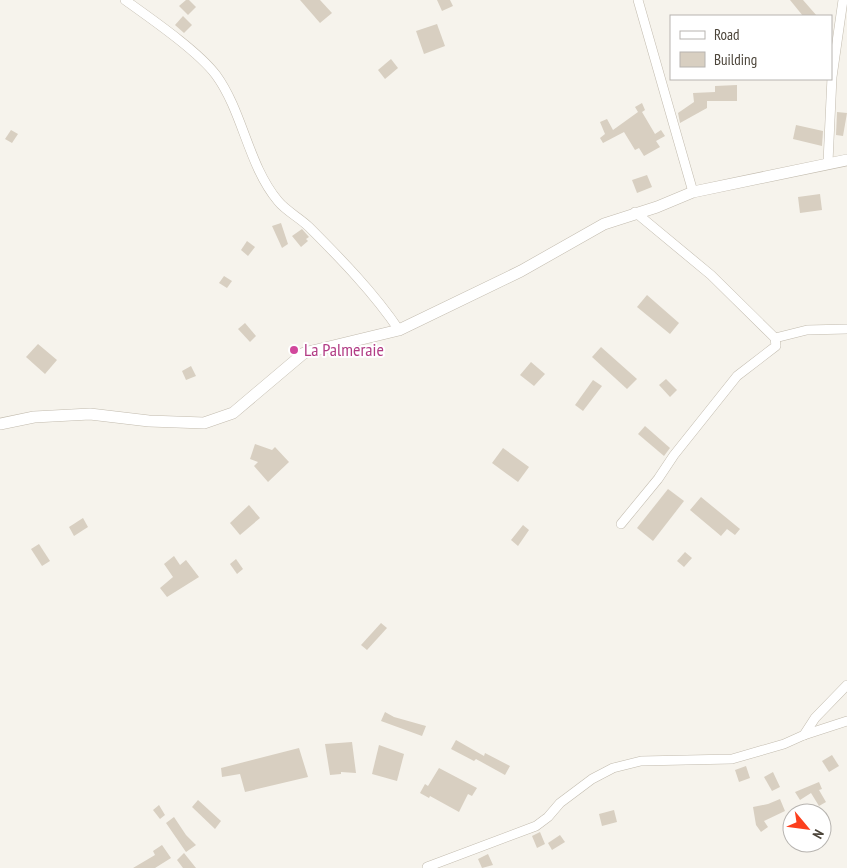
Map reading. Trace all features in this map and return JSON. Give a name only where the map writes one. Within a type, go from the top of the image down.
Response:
[{"type":"street","points":[[125,0],[194,53],[216,75],[266,181],[278,201],[299,217],[347,267],[387,313],[399,330]]},
{"type":"street","points":[[638,0],[694,192]]},
{"type":"street","points":[[832,76],[843,0]]},
{"type":"street","points":[[828,162],[832,80]]},
{"type":"street","points":[[0,424],[34,417],[90,414],[148,421],[204,423],[233,413],[304,353],[399,330],[521,271],[604,224],[635,212],[657,207],[694,192],[828,162],[847,160]]},
{"type":"street","points":[[621,524],[658,480],[674,455],[736,376],[776,346],[775,338],[711,274],[635,212]]},
{"type":"street","points":[[775,338],[807,330],[847,329]]},
{"type":"street","points":[[804,735],[815,718],[847,685]]},
{"type":"street","points":[[427,868],[536,826],[548,817],[560,803],[592,779],[613,768],[641,761],[732,759],[784,744],[804,735],[847,721]]},
{"type":"building","points":[[186,0],[189,0],[196,7],[188,15],[179,6]]},
{"type":"building","points":[[300,0],[320,0],[332,13],[320,23]]},
{"type":"building","points":[[437,0],[450,0],[453,6],[442,11]]},
{"type":"building","points":[[790,0],[803,0],[816,15],[802,15]]},
{"type":"building","points":[[183,16],[192,25],[184,33],[175,25]]},
{"type":"building","points":[[437,24],[445,46],[424,54],[416,31]]},
{"type":"building","points":[[391,59],[398,68],[385,79],[378,70]]},
{"type":"building","points":[[737,85],[737,101],[707,101],[707,108],[680,123],[678,113],[694,102],[693,93],[715,92],[715,86]]},
{"type":"building","points":[[642,103],[645,110],[642,112],[655,134],[661,130],[665,136],[656,141],[660,147],[644,156],[639,148],[635,150],[624,132],[603,143],[600,138],[605,134],[600,122],[607,119],[613,130],[638,112],[635,107]]},
{"type":"building","points":[[837,112],[847,113],[843,136],[836,135]]},
{"type":"building","points":[[796,125],[823,131],[822,146],[793,139]]},
{"type":"building","points":[[11,130],[18,134],[12,143],[5,139]]},
{"type":"building","points":[[647,175],[652,187],[637,193],[632,180]]},
{"type":"building","points":[[820,194],[822,210],[800,213],[798,197]]},
{"type":"building","points":[[281,223],[288,244],[282,248],[272,226]]},
{"type":"building","points":[[302,229],[309,237],[306,239],[308,241],[301,247],[292,236]]},
{"type":"building","points":[[247,241],[255,247],[248,256],[241,250]]},
{"type":"building","points":[[224,276],[232,281],[227,288],[219,283]]},
{"type":"building","points":[[647,295],[679,323],[670,334],[637,307]]},
{"type":"building","points":[[245,323],[256,336],[250,342],[238,329]]},
{"type":"building","points":[[38,344],[57,360],[45,374],[26,357]]},
{"type":"building","points":[[601,347],[637,379],[627,389],[592,357]]},
{"type":"building","points":[[531,362],[545,374],[534,386],[520,375]]},
{"type":"building","points":[[191,366],[196,376],[186,380],[182,371]]},
{"type":"building","points":[[666,379],[677,390],[670,397],[659,385]]},
{"type":"building","points":[[593,380],[602,386],[583,411],[575,405]]},
{"type":"building","points":[[645,426],[670,448],[664,456],[638,434]]},
{"type":"building","points":[[255,444],[272,450],[275,447],[289,462],[268,482],[254,466],[258,462],[250,459]]},
{"type":"building","points":[[503,448],[529,467],[518,482],[492,463]]},
{"type":"building","points":[[668,489],[684,501],[653,541],[637,528]]},
{"type":"building","points":[[701,497],[740,529],[735,535],[727,529],[721,536],[690,510]]},
{"type":"building","points":[[249,505],[260,518],[240,535],[230,523]]},
{"type":"building","points":[[83,518],[88,527],[74,536],[69,527]]},
{"type":"building","points":[[523,525],[529,530],[518,546],[511,540]]},
{"type":"building","points":[[39,544],[50,561],[42,566],[31,549]]},
{"type":"building","points":[[685,552],[692,558],[684,567],[677,561]]},
{"type":"building","points":[[174,556],[180,565],[186,560],[199,577],[167,597],[160,588],[173,577],[164,564]]},
{"type":"building","points":[[236,559],[243,569],[237,574],[230,564]]},
{"type":"building","points":[[381,623],[387,628],[367,650],[361,645]]},
{"type":"building","points":[[385,712],[394,717],[426,726],[422,736],[381,721]]},
{"type":"building","points":[[456,740],[484,756],[485,753],[510,766],[505,775],[476,759],[474,761],[451,749]]},
{"type":"building","points":[[352,742],[356,773],[341,772],[341,774],[330,775],[325,744]]},
{"type":"building","points":[[379,745],[404,754],[397,781],[372,774]]},
{"type":"building","points":[[299,748],[308,777],[245,792],[240,774],[222,777],[221,768]]},
{"type":"building","points":[[832,755],[839,766],[829,772],[822,761]]},
{"type":"building","points":[[746,766],[750,778],[739,782],[735,770]]},
{"type":"building","points":[[439,768],[477,788],[472,796],[468,794],[459,812],[430,796],[429,798],[420,793],[425,784],[428,786]]},
{"type":"building","points":[[773,772],[780,787],[772,791],[764,777]]},
{"type":"building","points":[[819,782],[822,789],[819,790],[826,802],[817,803],[811,793],[800,800],[795,792]]},
{"type":"building","points":[[780,799],[782,812],[764,821],[768,827],[761,832],[756,825],[753,807]]},
{"type":"building","points":[[198,800],[221,821],[215,829],[192,807]]},
{"type":"building","points":[[159,805],[165,815],[160,819],[153,810]]},
{"type":"building","points":[[614,810],[617,822],[602,826],[599,814]]},
{"type":"building","points":[[174,817],[186,835],[196,845],[186,852],[166,823]]},
{"type":"building","points":[[540,832],[545,844],[537,848],[532,836]]},
{"type":"building","points":[[560,835],[565,842],[552,850],[548,843]]},
{"type":"building","points":[[162,845],[171,858],[155,868],[133,868],[155,855],[153,851]]},
{"type":"building","points":[[184,853],[196,868],[183,868],[177,860]]},
{"type":"building","points":[[488,854],[493,865],[482,868],[478,859]]},
{"type":"place","name":"La Palmeraie","points":[[294,350]]}]
